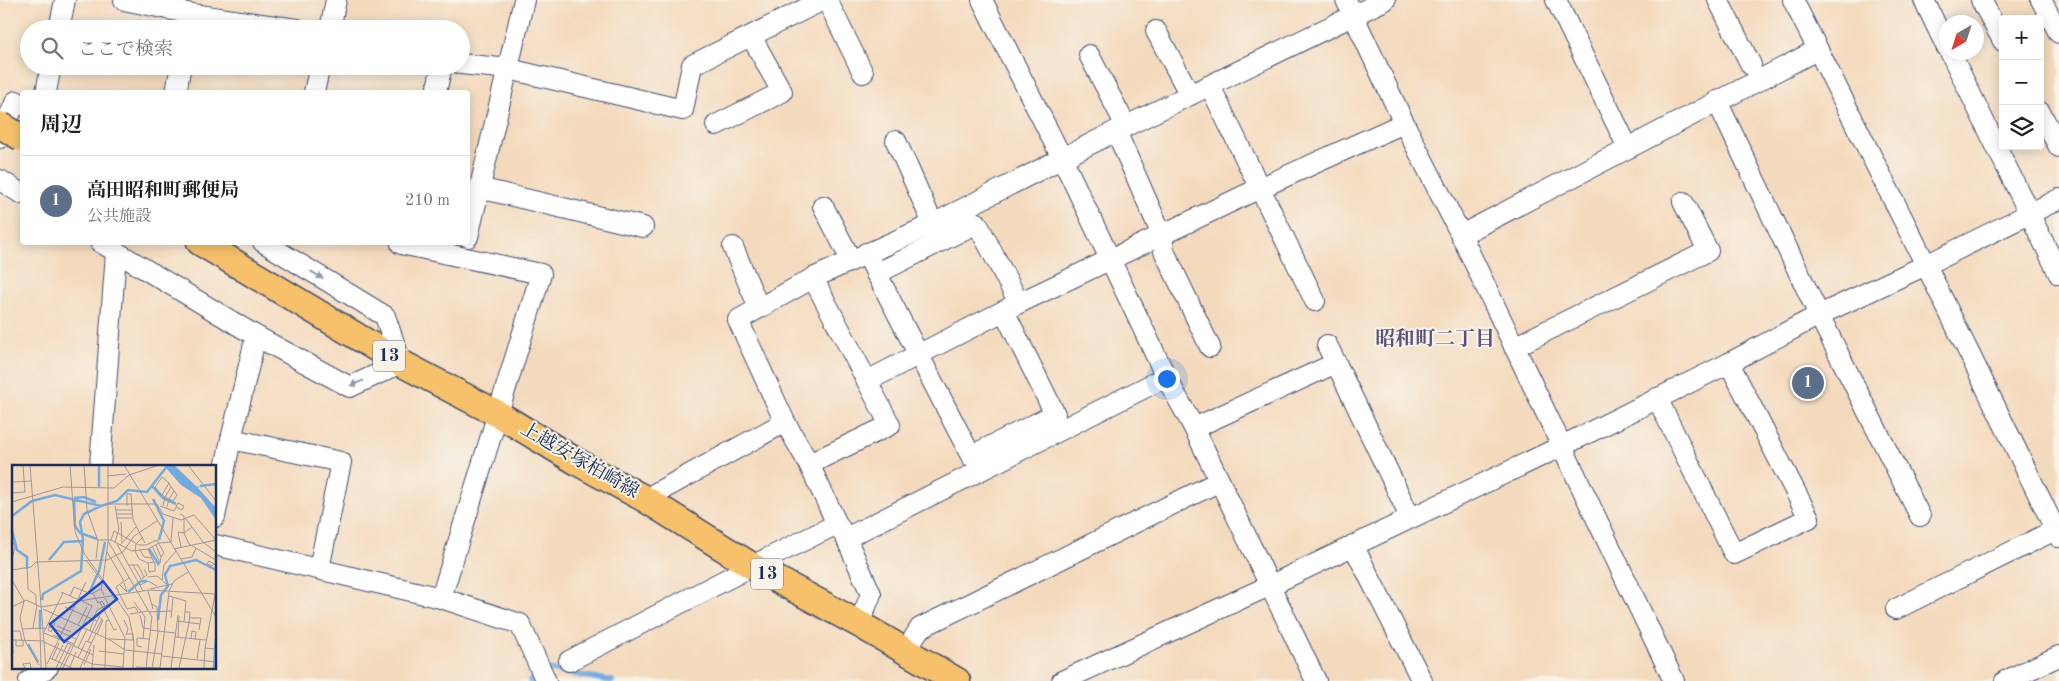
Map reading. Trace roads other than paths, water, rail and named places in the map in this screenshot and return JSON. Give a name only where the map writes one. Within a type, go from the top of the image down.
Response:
[{"type":"main road","points":[[0,125],[20,137]]},
{"type":"main road","name":"上越安塚柏崎線","points":[[203,245],[401,363],[498,414],[579,463],[645,499],[752,566],[859,624],[957,681]]},
{"type":"street","points":[[61,20],[65,0]]},
{"type":"street","points":[[124,0],[184,20]]},
{"type":"street","points":[[332,20],[336,0]]},
{"type":"street","points":[[470,227],[524,0]]},
{"type":"street","points":[[470,65],[509,69],[682,110],[692,65],[825,0],[863,73]]},
{"type":"street","points":[[982,0],[1062,158],[1166,377],[1194,428],[1218,482],[1271,585],[1316,681]]},
{"type":"street","points":[[859,624],[871,594],[809,464],[785,422],[738,320],[813,278],[934,224],[1121,128],[1210,86],[1349,8],[1385,0]]},
{"type":"street","points":[[1556,0],[1628,148]]},
{"type":"street","points":[[1718,0],[1751,65]]},
{"type":"street","points":[[1792,0],[2058,532],[1896,609]]},
{"type":"street","points":[[1924,0],[1939,31]]},
{"type":"street","points":[[1981,0],[1999,34]]},
{"type":"street","points":[[2041,0],[2059,33]]},
{"type":"street","points":[[1349,8],[1404,123],[1461,234],[1674,681]]},
{"type":"street","points":[[1156,31],[1190,95]]},
{"type":"street","points":[[716,125],[782,92],[751,36]]},
{"type":"street","points":[[1461,234],[1817,50]]},
{"type":"street","points":[[1089,55],[1121,128],[1162,235],[1164,251],[1210,347]]},
{"type":"street","points":[[1954,60],[2059,274]]},
{"type":"street","points":[[46,90],[49,75]]},
{"type":"street","points":[[176,90],[179,75]]},
{"type":"street","points":[[314,90],[318,75]]},
{"type":"street","points":[[436,90],[440,75]]},
{"type":"street","points":[[1210,86],[1315,301]]},
{"type":"street","points":[[0,138],[16,101],[20,104]]},
{"type":"street","points":[[1717,101],[1819,315],[1920,516]]},
{"type":"street","points":[[2044,119],[2059,147]]},
{"type":"street","points":[[867,381],[1011,307],[1110,259],[1404,123]]},
{"type":"street","points":[[896,141],[934,224]]},
{"type":"street","points":[[0,180],[20,193]]},
{"type":"street","points":[[479,188],[643,227]]},
{"type":"street","points":[[1062,681],[1354,546],[1410,517],[1562,446],[1819,315],[1926,265],[2059,199]]},
{"type":"street","points":[[1514,347],[1708,251],[1683,202]]},
{"type":"street","points":[[823,206],[859,257],[876,274],[920,355],[971,456],[1055,414],[977,223],[876,274]]},
{"type":"street","points":[[100,465],[108,248],[256,336],[350,387],[401,363],[385,316],[272,245]]},
{"type":"street","points":[[441,598],[541,274],[466,245]]},
{"type":"street","points":[[733,247],[759,308]]},
{"type":"street","points":[[809,464],[890,424],[813,278]]},
{"type":"street","points":[[216,511],[256,336]]},
{"type":"street","points":[[1327,345],[1410,517]]},
{"type":"street","points":[[1657,398],[1734,554],[1809,518],[1729,362]]},
{"type":"street","points":[[1194,428],[1336,363]]},
{"type":"street","points":[[569,661],[752,566],[841,531],[1166,377]]},
{"type":"street","points":[[645,499],[785,422]]},
{"type":"street","points":[[231,439],[340,462],[319,569]]},
{"type":"street","points":[[905,652],[920,628],[1218,482]]},
{"type":"street","points":[[216,546],[441,598],[520,624],[546,681]]},
{"type":"street","points":[[1354,546],[1422,681]]},
{"type":"street","points":[[2005,681],[2059,656]]},
{"type":"street","points":[[29,681],[47,668]]},
{"type":"waterway","points":[[530,681],[552,670],[612,681]]},
{"type":"place","name":"高田昭和町郵便局","points":[[1808,383]]},
{"type":"district","name":"昭和町二丁目","points":[[1435,340]]}]
